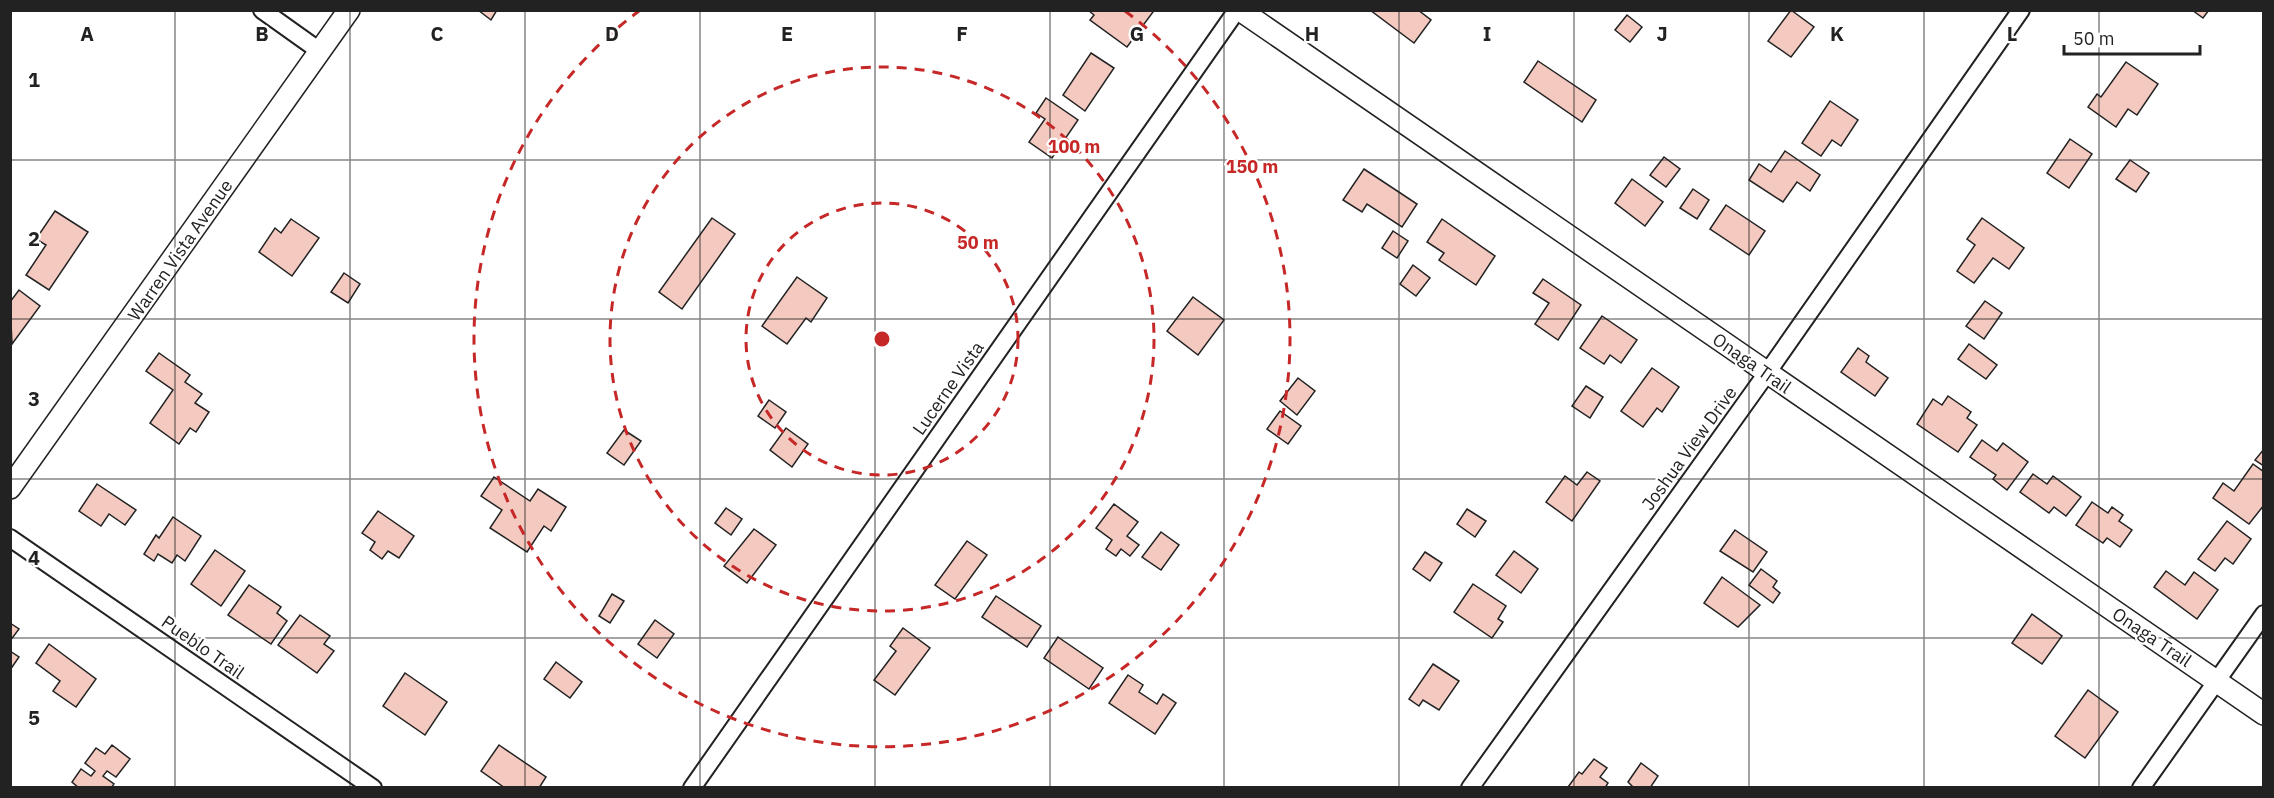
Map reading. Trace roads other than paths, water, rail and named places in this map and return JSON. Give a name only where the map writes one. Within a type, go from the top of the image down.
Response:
[{"type":"street","points":[[262,10],[321,52]]},
{"type":"street","name":"Warren Vista Avenue","points":[[11,485],[349,10]]},
{"type":"street","name":"Onaga Trail","points":[[1238,10],[2264,714]]},
{"type":"street","name":"Lucerne Vista","points":[[692,788],[1238,10]]},
{"type":"street","name":"Joshua View Drive","points":[[1470,788],[1767,373],[2021,10]]},
{"type":"street","name":"Pueblo Trail","points":[[10,538],[373,788]]},
{"type":"street","points":[[2141,788],[2264,614]]}]
